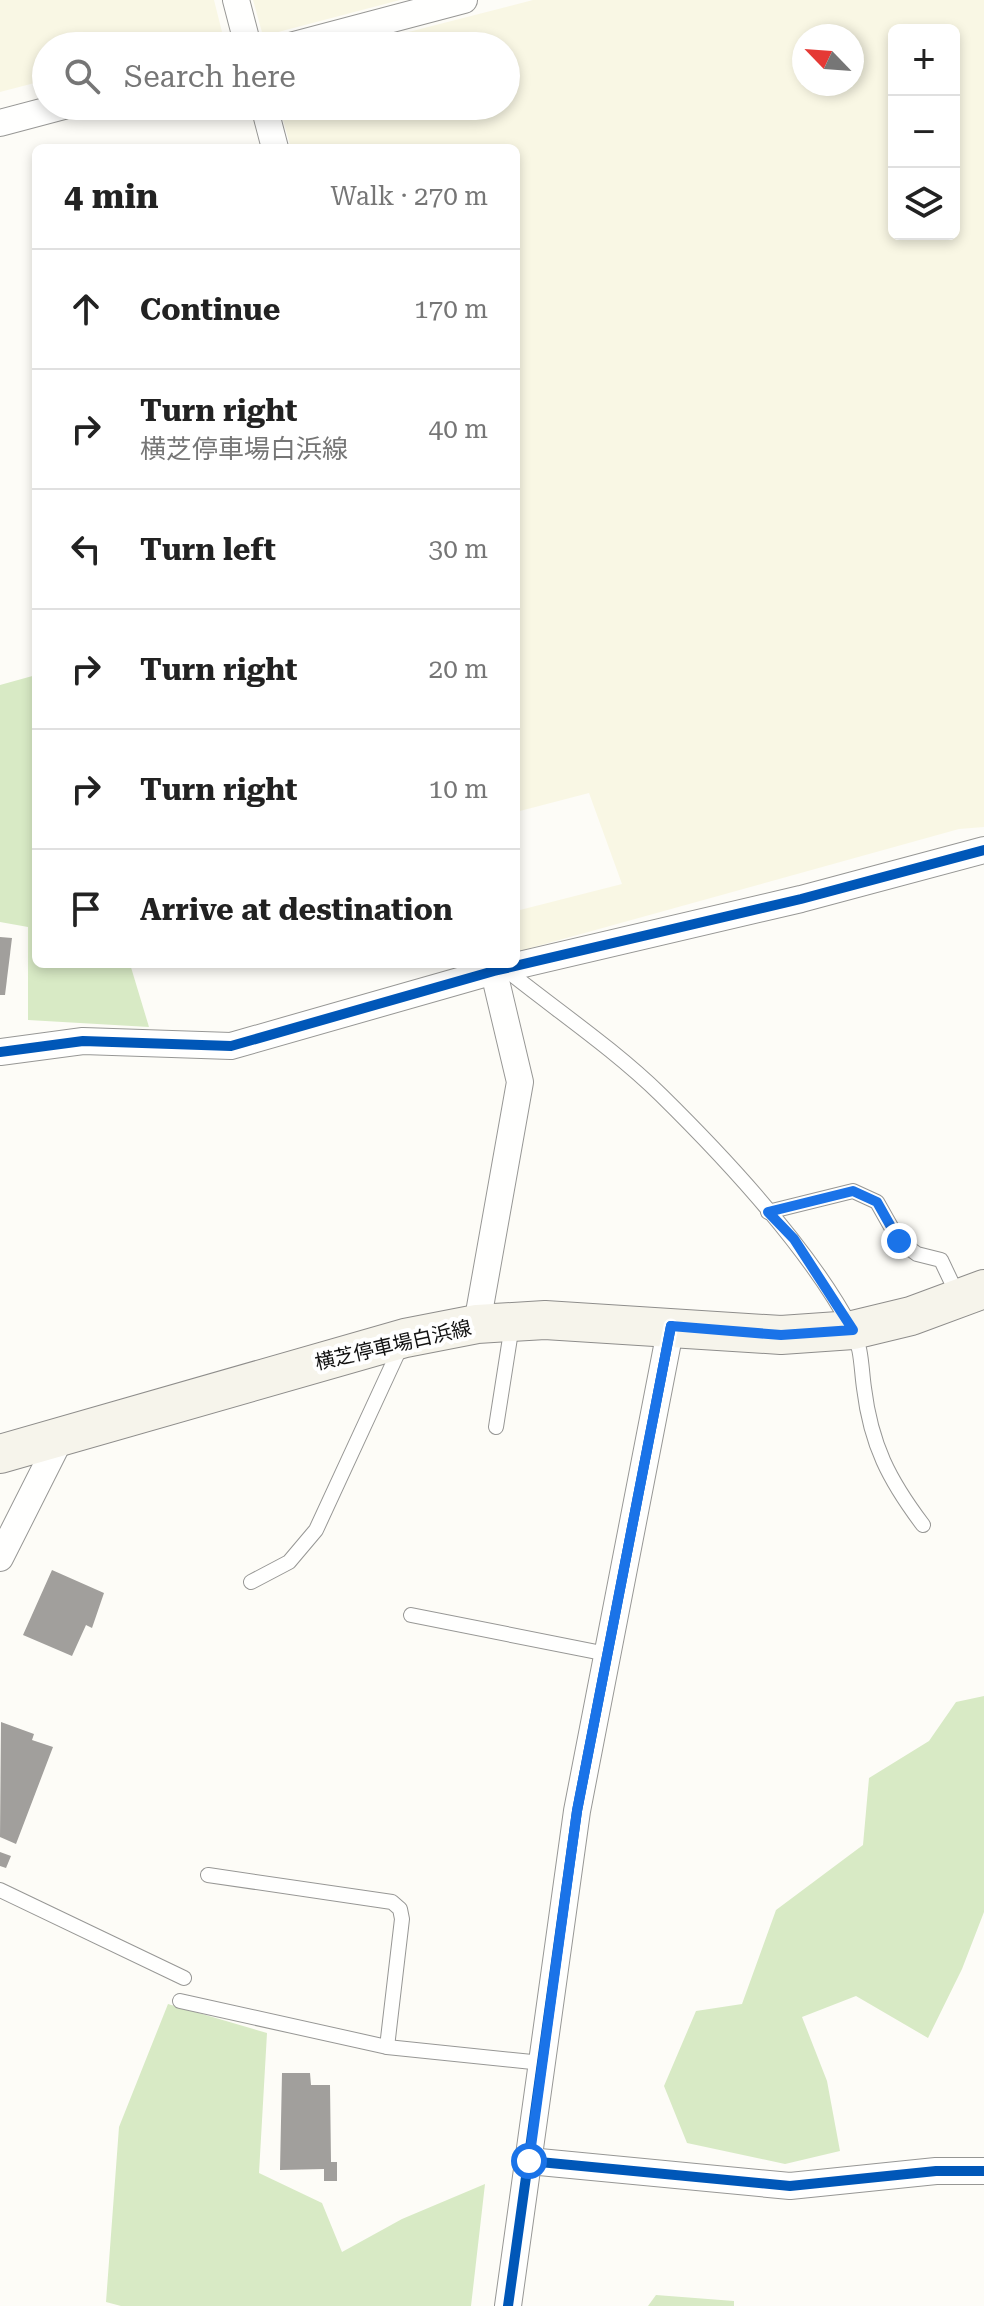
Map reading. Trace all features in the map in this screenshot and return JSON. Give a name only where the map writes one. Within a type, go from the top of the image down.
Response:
[{"type":"main road","name":"横芝停車場白浜線","points":[[0,1454],[405,1338],[494,1323],[545,1320],[781,1335],[853,1330],[911,1316],[971,1294]]},
{"type":"street","points":[[236,0],[244,32]]},
{"type":"street","points":[[343,32],[464,0]]},
{"type":"street","points":[[0,123],[32,114]]},
{"type":"street","points":[[268,120],[274,144]]},
{"type":"street","points":[[520,963],[801,899],[984,850]]},
{"type":"street","points":[[6,1047],[83,1041],[231,1046],[497,968],[520,1082],[494,1323]]},
{"type":"street","points":[[508,2306],[577,1811],[671,1326]]},
{"type":"street","points":[[0,1558],[60,1439]]},
{"type":"street","points":[[529,2161],[790,2186],[936,2171],[984,2171]]},
{"type":"lane","points":[[497,968],[660,1093],[794,1239],[853,1330],[861,1351],[864,1389],[875,1444],[891,1483],[923,1525]]},
{"type":"lane","points":[[768,1212],[853,1191],[877,1202],[899,1241],[917,1254],[941,1260],[971,1294]]},
{"type":"lane","points":[[494,1323],[512,1340],[496,1427]]},
{"type":"lane","points":[[251,1582],[289,1562],[316,1530],[405,1338]]},
{"type":"lane","points":[[411,1615],[607,1654]]},
{"type":"lane","points":[[208,1875],[392,1902],[400,1909],[402,1919],[387,2047]]},
{"type":"lane","points":[[0,1890],[184,1978]]},
{"type":"lane","points":[[180,2001],[387,2047],[542,2063]]},
{"type":"shaded area","points":[[0,0],[214,0],[222,32],[32,32],[32,84],[0,92]]},
{"type":"shaded area","points":[[253,0],[400,0],[278,32],[262,32]]},
{"type":"shaded area","points":[[533,0],[984,0],[984,827],[959,829],[520,951],[520,910],[622,884],[589,793],[520,811],[520,144],[290,144],[283,120],[520,120],[520,32],[408,32]]},
{"type":"green space","points":[[32,676],[32,968],[131,968],[149,1027],[28,1020],[28,927],[0,922],[0,685]]},
{"type":"green space","points":[[984,1696],[984,1912],[962,1969],[928,2038],[856,1996],[802,2017],[827,2081],[840,2151],[785,2164],[687,2143],[664,2086],[696,2011],[742,2004],[776,1910],[863,1845],[869,1778],[929,1741],[956,1702]]},
{"type":"green space","points":[[168,2004],[267,2033],[259,2173],[322,2203],[342,2252],[402,2219],[485,2184],[471,2306],[121,2306],[106,2302],[119,2127]]},
{"type":"green space","points":[[656,2295],[734,2301],[734,2306],[648,2306]]},
{"type":"building","points":[[0,937],[12,938],[5,995],[0,995]]},
{"type":"building","points":[[52,1570],[104,1593],[92,1628],[86,1625],[72,1656],[23,1635]]},
{"type":"building","points":[[1,1722],[34,1734],[32,1740],[53,1747],[16,1844],[0,1837]]},
{"type":"building","points":[[0,1852],[11,1856],[6,1868],[0,1866]]},
{"type":"building","points":[[282,2073],[310,2073],[311,2085],[330,2085],[331,2162],[337,2162],[337,2181],[324,2181],[324,2169],[280,2170]]},
{"type":"cycle path","points":[[520,965],[801,899],[984,850]]},
{"type":"cycle path","points":[[0,1052],[83,1041],[231,1046],[507,968]]},
{"type":"cycle path","points":[[508,2306],[577,1811],[671,1326]]},
{"type":"cycle path","points":[[529,2161],[790,2186],[936,2171],[984,2171]]},
{"type":"route","points":[[529,2161],[577,1811],[671,1326],[781,1335],[853,1330],[794,1239],[768,1212],[853,1191],[877,1202],[899,1241]]}]
